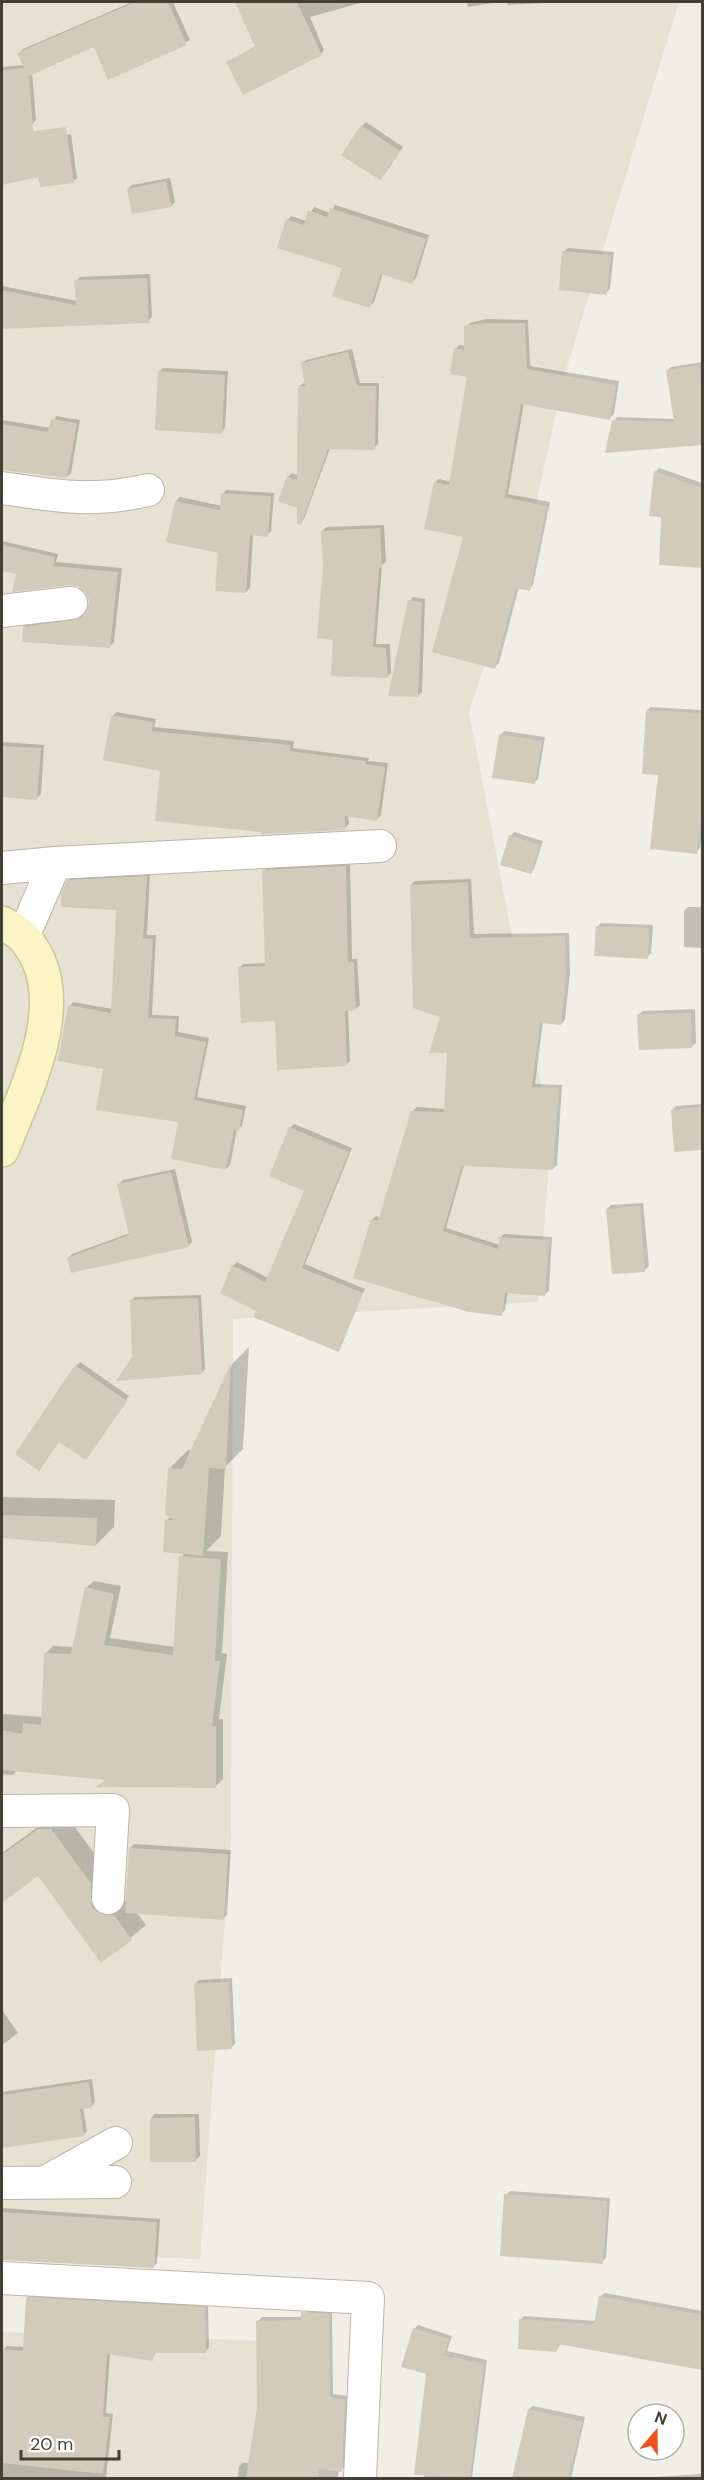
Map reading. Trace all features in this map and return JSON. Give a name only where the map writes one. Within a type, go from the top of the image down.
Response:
[{"type":"main road","points":[[2,1150],[38,1060],[44,1034],[45,985],[41,968],[12,930]]},
{"type":"street","points":[[2,488],[70,498],[114,498],[148,490]]},
{"type":"street","points":[[2,611],[71,603]]},
{"type":"street","points":[[2,868],[55,863],[380,846]]},
{"type":"street","points":[[12,930],[55,863]]},
{"type":"street","points":[[2,1811],[113,1810],[108,1898]]},
{"type":"street","points":[[45,2182],[116,2143]]},
{"type":"street","points":[[2,2183],[115,2182]]},
{"type":"street","points":[[2,2278],[369,2298],[360,2478]]},
{"type":"shaded area","points":[[2,2],[679,2],[564,377],[532,522],[469,712],[551,1139],[538,1302],[233,1319],[231,1835],[200,2259],[2,2252]]},
{"type":"shaded area","points":[[2,2332],[272,2341],[292,2478],[2,2478]]},
{"type":"building","points":[[135,2],[168,2],[187,45],[108,80],[94,47],[29,76],[33,131],[66,127],[74,183],[40,187],[38,177],[2,185],[2,70],[24,68],[17,53]]},
{"type":"building","points":[[235,2],[297,2],[322,55],[243,95],[226,62],[255,47]]},
{"type":"building","points":[[361,125],[400,151],[380,180],[341,155]]},
{"type":"building","points":[[166,181],[172,207],[132,214],[127,189]]},
{"type":"building","points":[[330,208],[426,239],[412,284],[381,274],[370,308],[332,296],[342,268],[277,248],[286,219],[304,225],[308,210],[327,217]]},
{"type":"building","points":[[562,251],[610,255],[607,295],[559,290]]},
{"type":"building","points":[[147,278],[149,323],[2,329],[2,290],[76,305],[74,280]]},
{"type":"building","points":[[481,323],[525,323],[527,369],[616,385],[610,420],[521,404],[505,497],[547,506],[530,591],[516,588],[495,669],[432,652],[463,537],[424,529],[434,482],[449,485],[467,377],[450,374],[454,348],[464,350],[464,326]]},
{"type":"building","points":[[348,352],[357,386],[376,386],[375,450],[328,449],[301,525],[297,524],[297,508],[278,501],[287,476],[297,480],[298,386],[305,386],[301,363]]},
{"type":"building","points":[[699,365],[702,395],[702,445],[605,453],[612,420],[674,422],[666,370]]},
{"type":"building","points":[[158,371],[225,375],[222,434],[155,430]]},
{"type":"building","points":[[51,419],[77,423],[67,478],[2,470],[2,424],[48,432]]},
{"type":"building","points":[[654,471],[702,488],[702,568],[659,565],[661,517],[649,516]]},
{"type":"building","points":[[221,493],[271,496],[268,537],[250,535],[246,593],[215,591],[218,553],[166,542],[175,501],[220,510]]},
{"type":"building","points":[[380,528],[382,567],[379,568],[373,647],[386,648],[388,678],[331,676],[333,640],[317,638],[323,566],[321,531]]},
{"type":"building","points":[[2,545],[55,557],[53,566],[118,572],[110,648],[22,642],[23,627],[81,618],[87,611],[89,600],[78,586],[70,585],[12,592],[16,574],[2,571]]},
{"type":"building","points":[[408,600],[422,602],[418,697],[388,696]]},
{"type":"building","points":[[646,710],[702,713],[702,807],[697,854],[650,849],[658,775],[642,774]]},
{"type":"building","points":[[111,715],[153,722],[152,731],[290,745],[290,751],[366,761],[365,764],[385,767],[377,821],[345,816],[345,830],[261,834],[261,832],[155,821],[160,771],[103,760]]},
{"type":"building","points":[[499,734],[542,741],[535,784],[492,778]]},
{"type":"building","points":[[2,746],[41,748],[37,800],[2,797]]},
{"type":"building","points":[[509,835],[540,845],[531,874],[500,865]]},
{"type":"building","points":[[346,866],[348,962],[354,962],[356,1010],[345,1011],[347,1066],[277,1070],[275,1021],[241,1023],[238,967],[265,966],[262,870]]},
{"type":"building","points":[[147,876],[143,938],[153,939],[148,1018],[176,1019],[175,1036],[206,1042],[194,1100],[243,1110],[239,1131],[234,1130],[226,1170],[171,1159],[178,1122],[96,1110],[103,1069],[58,1061],[68,1005],[111,1013],[116,910],[61,907],[61,893],[67,880]]},
{"type":"building","points":[[468,882],[470,938],[565,936],[566,977],[561,1025],[540,1023],[532,1087],[559,1088],[553,1170],[462,1166],[443,1231],[498,1249],[499,1237],[549,1240],[545,1296],[505,1293],[502,1316],[469,1312],[353,1278],[371,1219],[378,1221],[411,1111],[444,1112],[447,1053],[429,1053],[440,1017],[413,1008],[410,885]]},
{"type":"building","points":[[596,926],[649,928],[648,959],[594,956]]},
{"type":"building","points":[[691,1013],[692,1048],[639,1050],[637,1014]]},
{"type":"building","points":[[702,1107],[702,1150],[674,1152],[671,1110]]},
{"type":"building","points":[[289,1127],[349,1152],[302,1268],[363,1293],[339,1352],[253,1317],[256,1311],[220,1293],[232,1265],[265,1282],[304,1191],[269,1176]]},
{"type":"building","points":[[171,1172],[189,1247],[71,1273],[67,1258],[129,1235],[117,1184]]},
{"type":"building","points":[[640,1206],[645,1272],[612,1274],[606,1209]]},
{"type":"building","points":[[198,1298],[202,1374],[116,1381],[132,1357],[130,1300]]},
{"type":"building","points":[[231,1363],[226,1469],[209,1468],[203,1556],[163,1552],[165,1520],[174,1520],[165,1514],[168,1468],[182,1469]]},
{"type":"building","points":[[75,1365],[127,1401],[86,1460],[59,1442],[39,1471],[15,1454]]},
{"type":"building","points":[[2,1515],[97,1518],[96,1546],[2,1538]]},
{"type":"building","points":[[179,1556],[221,1559],[215,1661],[220,1661],[212,1726],[216,1726],[216,1788],[95,1787],[106,1780],[2,1770],[2,1730],[22,1734],[23,1723],[41,1725],[44,1653],[71,1654],[85,1587],[114,1594],[104,1645],[173,1655]]},
{"type":"building","points":[[38,1829],[51,1829],[91,1883],[92,1907],[99,1913],[114,1915],[132,1940],[101,1963],[38,1876],[2,1903],[2,1855]]},
{"type":"building","points":[[129,1848],[228,1854],[224,1920],[125,1913]]},
{"type":"building","points":[[229,1982],[232,2049],[197,2051],[194,1983]]},
{"type":"building","points":[[89,2082],[92,2108],[80,2109],[84,2136],[2,2148],[2,2095]]},
{"type":"building","points":[[195,2117],[196,2162],[150,2162],[150,2118]]},
{"type":"building","points":[[504,2194],[607,2201],[603,2264],[500,2256]]},
{"type":"building","points":[[2,2212],[157,2222],[154,2268],[2,2260]]},
{"type":"building","points":[[599,2296],[702,2315],[702,2370],[558,2344],[557,2352],[518,2349],[519,2319],[594,2324]]},
{"type":"building","points":[[26,2297],[205,2307],[206,2353],[154,2353],[153,2361],[107,2354],[103,2417],[110,2417],[103,2474],[2,2463],[2,2349],[23,2351]]},
{"type":"building","points":[[301,2312],[329,2314],[330,2397],[345,2400],[342,2472],[319,2469],[318,2478],[246,2478],[257,2408],[256,2321],[301,2320]]},
{"type":"building","points":[[413,2328],[449,2339],[444,2355],[484,2364],[470,2478],[414,2475],[426,2374],[401,2367]]},
{"type":"building","points":[[528,2409],[582,2421],[569,2478],[512,2478]]}]
